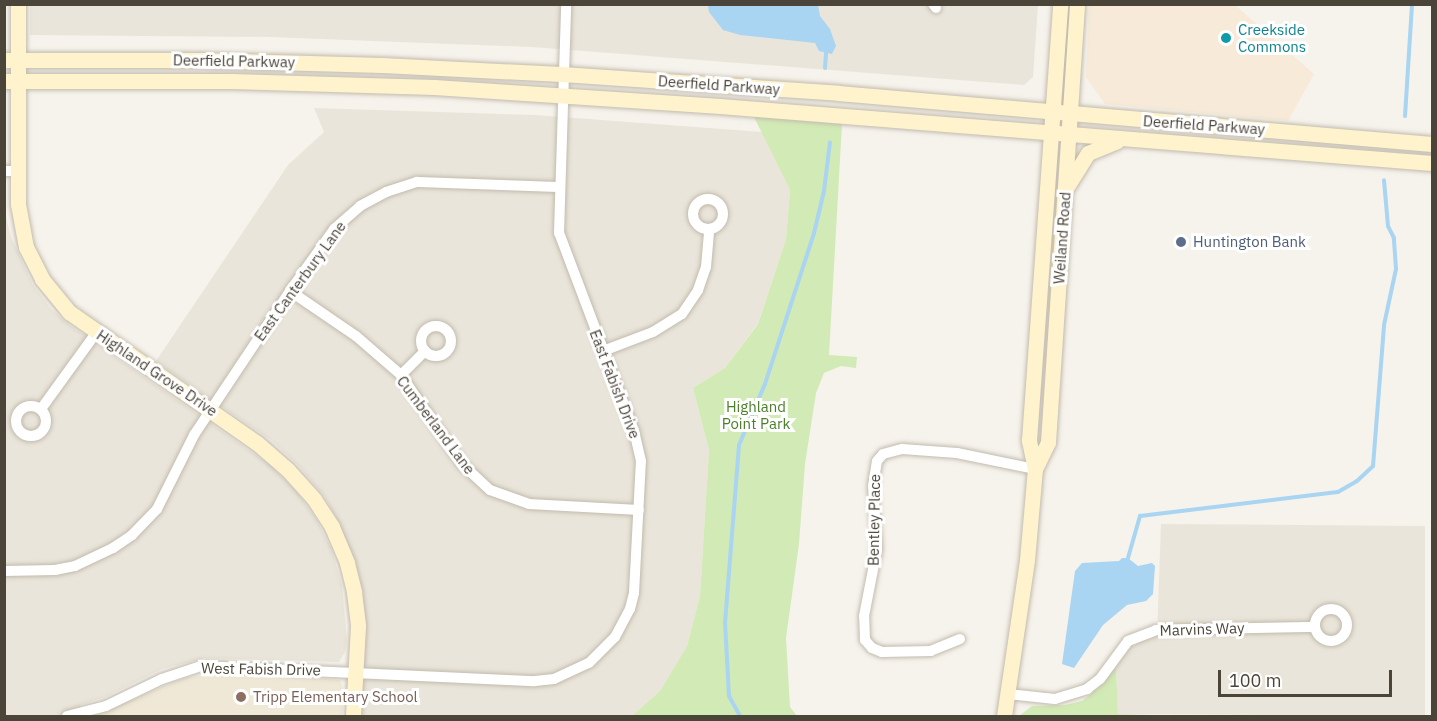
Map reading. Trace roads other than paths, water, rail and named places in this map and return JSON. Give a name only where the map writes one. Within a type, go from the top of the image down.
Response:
[{"type":"main road","name":"Highland Grove Drive","points":[[18,4],[11,60],[11,171],[26,247],[55,297],[96,333],[257,443],[288,470],[314,499],[332,527],[347,563],[354,592],[358,626],[353,717]]},
{"type":"main road","name":"Weiland Road","points":[[1004,717],[1025,572],[1035,469],[1029,440],[1060,4]]},
{"type":"main road","name":"Weiland Road","points":[[1035,469],[1048,442],[1077,4]]},
{"type":"main road","name":"Deerfield Parkway","points":[[11,60],[201,60],[562,74],[838,93],[1070,115],[1432,144]]},
{"type":"main road","name":"Deerfield Parkway","points":[[11,81],[261,82],[562,95],[1432,164]]},
{"type":"main road","points":[[1065,193],[1072,176],[1088,153],[1126,138]]},
{"type":"street","name":"East Fabish Drive","points":[[357,672],[535,681],[554,679],[589,663],[615,637],[630,609],[634,593],[639,510],[639,447],[559,233],[558,187],[562,74],[566,53],[566,4]]},
{"type":"street","name":"East Canterbury Lane","points":[[4,571],[55,570],[75,566],[113,548],[132,535],[157,509],[210,409],[334,229],[347,216],[393,189],[432,181],[558,187]]},
{"type":"street","points":[[603,351],[653,332],[682,314],[698,290],[706,267],[710,229]]},
{"type":"street","name":"Cumberland Lane","points":[[290,291],[356,336],[401,375],[462,464],[490,489],[529,504],[639,510]]},
{"type":"street","points":[[41,409],[96,333]]},
{"type":"street","points":[[401,375],[425,351]]},
{"type":"street","name":"Bentley Place","points":[[960,639],[931,651],[921,652],[882,652],[872,648],[865,640],[864,616],[877,549],[873,486],[877,462],[883,454],[902,449],[957,453],[1035,469]]},
{"type":"street","name":"Marvins Way","points":[[1008,694],[1055,699],[1087,689],[1100,679],[1128,641],[1156,630],[1315,627]]},
{"type":"street","name":"West Fabish Drive","points":[[67,717],[106,706],[162,679],[201,666],[357,672]]},
{"type":"water","points":[[708,5],[818,5],[820,16],[830,29],[836,46],[832,54],[819,51],[815,43],[740,35],[723,30],[709,12]]},
{"type":"water","points":[[1122,558],[1128,558],[1138,566],[1152,563],[1155,566],[1153,594],[1146,601],[1127,605],[1103,625],[1074,668],[1062,664],[1075,571],[1082,563],[1119,561]]},
{"type":"waterway","points":[[1405,116],[1412,4]]},
{"type":"waterway","points":[[825,68],[826,52]]},
{"type":"waterway","points":[[740,716],[729,696],[725,623],[739,445],[765,384],[814,233],[824,191],[830,142]]},
{"type":"waterway","points":[[1128,558],[1140,516],[1338,492],[1357,481],[1373,466],[1384,325],[1396,269],[1394,238],[1388,226],[1384,180]]},
{"type":"place","name":"Creekside Commons","points":[[1226,38]]},
{"type":"place","name":"Huntington Bank","points":[[1181,242]]},
{"type":"place","name":"Tripp Elementary School","points":[[241,697]]},
{"type":"park label","name":"Highland Point Park","points":[[756,414]]}]
